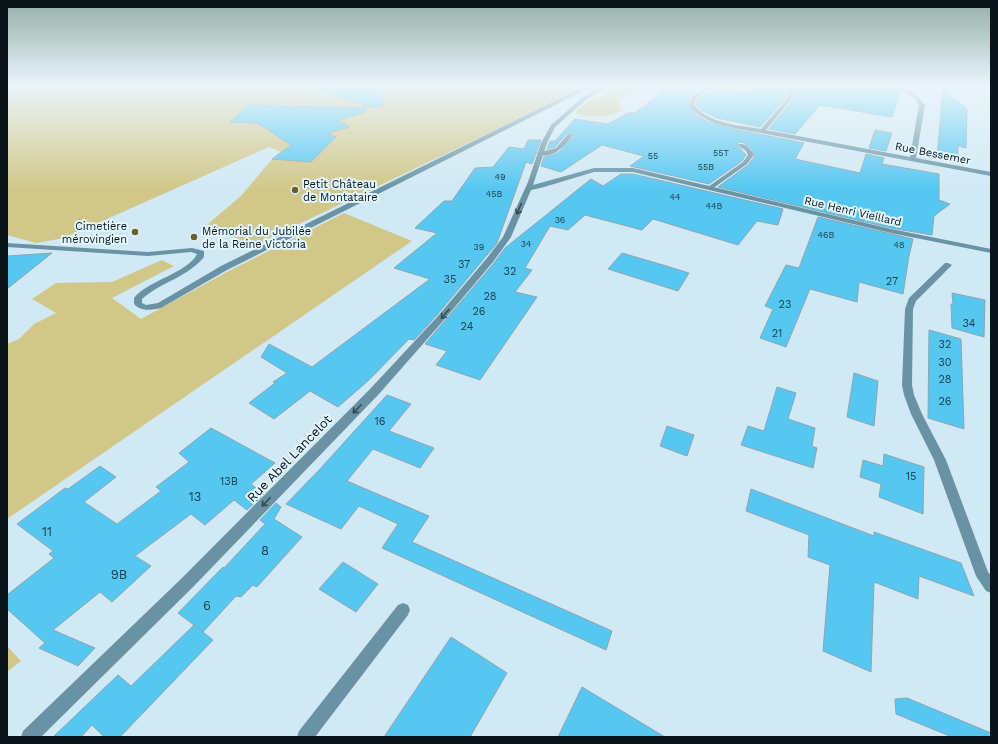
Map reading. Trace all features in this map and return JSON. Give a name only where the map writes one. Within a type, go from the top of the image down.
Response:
[{"type":"street","points":[[7,245],[148,254],[198,250],[201,253],[200,257],[191,265],[150,287],[138,298],[138,304],[141,307],[156,306],[224,268],[519,121]]},
{"type":"street","name":"Rue Abel Lancelot","points":[[29,737],[76,693],[188,582],[375,391],[486,266],[507,237],[528,188],[540,153],[550,131],[559,121]]},
{"type":"street","name":"Rue Bessemer","points":[[714,121],[991,174]]},
{"type":"street","points":[[762,131],[771,121]]},
{"type":"street","points":[[913,159],[919,121]]},
{"type":"street","points":[[540,153],[549,154],[553,152],[565,142],[570,135]]},
{"type":"street","points":[[710,188],[745,163],[751,155],[749,150],[741,145]]},
{"type":"street","name":"Rue Henri Vieillard","points":[[528,188],[542,186],[589,171],[623,169],[633,170],[921,238],[991,251]]},
{"type":"street","points":[[948,265],[912,300],[909,309],[907,376],[908,393],[916,413],[940,459],[983,576],[991,586]]},
{"type":"street","points":[[305,737],[403,610]]},
{"type":"shaded area","points":[[7,121],[515,121],[251,247],[208,224],[241,196],[272,159],[281,152],[269,147],[64,238],[36,243],[7,235]]},
{"type":"shaded area","points":[[344,213],[412,241],[7,519],[7,344],[19,339],[34,324],[56,313],[32,299],[56,283],[112,282],[162,260],[174,266],[112,298],[141,319],[227,272]]},
{"type":"shaded area","points":[[7,646],[21,661],[7,672]]},
{"type":"building","points":[[231,121],[339,121],[350,127],[328,133],[336,137],[311,162],[272,159],[291,145],[257,123],[230,122]]},
{"type":"building","points":[[573,121],[586,121],[608,124],[614,121],[706,121],[734,129],[804,143],[795,159],[860,173],[866,154],[884,158],[882,164],[939,174],[939,200],[950,204],[934,216],[932,235],[891,228],[718,187],[748,165],[755,156],[751,148],[742,142],[738,143],[738,146],[746,155],[742,161],[709,184],[630,166],[644,156],[602,145],[561,172],[541,166],[544,157],[559,152],[574,136],[573,134],[567,133],[555,147],[547,149],[550,141],[555,141]]},
{"type":"building","points":[[730,121],[766,121],[760,127]]},
{"type":"building","points":[[776,121],[806,121],[795,134],[769,129]]},
{"type":"building","points":[[940,121],[967,121],[966,148],[958,146],[958,161],[937,157]]},
{"type":"building","points":[[875,130],[892,133],[886,151],[869,148]]},
{"type":"building","points":[[528,140],[541,140],[532,164],[526,162],[497,243],[437,315],[414,340],[409,339],[369,380],[338,407],[310,391],[274,419],[249,403],[275,383],[273,382],[287,373],[261,357],[269,344],[312,367],[430,279],[394,268],[437,233],[415,228],[444,201],[452,201],[475,168],[493,167],[509,147],[524,149]]},
{"type":"building","points":[[621,174],[633,174],[783,209],[778,225],[757,221],[738,245],[653,219],[642,230],[585,215],[568,230],[550,226],[525,268],[532,270],[515,292],[537,297],[480,380],[436,365],[447,351],[425,344],[505,248],[591,179],[603,186]]},
{"type":"building","points":[[818,217],[913,239],[903,294],[859,282],[857,302],[810,289],[786,347],[760,338],[773,309],[765,306],[786,265],[799,268]]},
{"type":"building","points":[[52,253],[7,289],[7,256]]},
{"type":"building","points":[[622,253],[689,273],[678,291],[608,269]]},
{"type":"building","points":[[952,293],[985,300],[984,337],[952,328]]},
{"type":"building","points":[[929,330],[961,339],[964,429],[928,418]]},
{"type":"building","points":[[854,373],[878,381],[874,426],[847,417]]},
{"type":"building","points":[[777,387],[796,393],[788,419],[815,428],[812,446],[817,448],[813,468],[741,445],[748,426],[764,431]]},
{"type":"building","points":[[387,395],[411,404],[389,431],[434,448],[420,468],[373,449],[347,481],[429,516],[412,542],[612,631],[606,650],[382,548],[398,524],[359,506],[341,529],[286,504]]},
{"type":"building","points":[[667,426],[694,435],[687,456],[660,446]]},
{"type":"building","points":[[211,428],[275,463],[251,484],[264,494],[247,510],[234,500],[205,525],[191,514],[135,556],[151,566],[112,602],[100,592],[53,630],[95,648],[78,666],[39,648],[45,643],[7,609],[7,595],[54,558],[49,554],[53,551],[17,524],[65,488],[68,489],[100,466],[116,477],[84,502],[117,524],[161,491],[156,487],[189,462],[179,453]]},
{"type":"building","points":[[884,454],[924,467],[923,514],[879,497],[881,484],[860,477],[863,460],[883,466]]},
{"type":"building","points":[[751,489],[874,536],[874,532],[961,563],[974,596],[919,576],[918,599],[874,582],[871,672],[823,651],[830,565],[808,557],[809,535],[746,511]]},
{"type":"building","points":[[276,503],[281,507],[274,519],[302,537],[257,587],[253,585],[241,597],[236,596],[203,632],[178,613],[223,567],[224,568],[265,524],[260,520]]},
{"type":"building","points":[[343,562],[378,584],[356,612],[319,589]]},
{"type":"building","points":[[194,625],[213,640],[120,737],[104,737],[92,725],[81,737],[53,737],[118,675],[131,686]]},
{"type":"building","points":[[451,637],[507,673],[470,737],[384,737]]},
{"type":"building","points":[[582,687],[665,737],[558,737]]},
{"type":"building","points":[[907,698],[991,733],[991,737],[952,737],[896,714],[895,699]]},
{"type":"place","name":"Petit Château de Montataire","points":[[295,190]]},
{"type":"place","name":"Cimetière mérovingien","points":[[135,232]]},
{"type":"place","name":"Mémorial du Jubilée de la Reine Victoria","points":[[194,237]]}]
